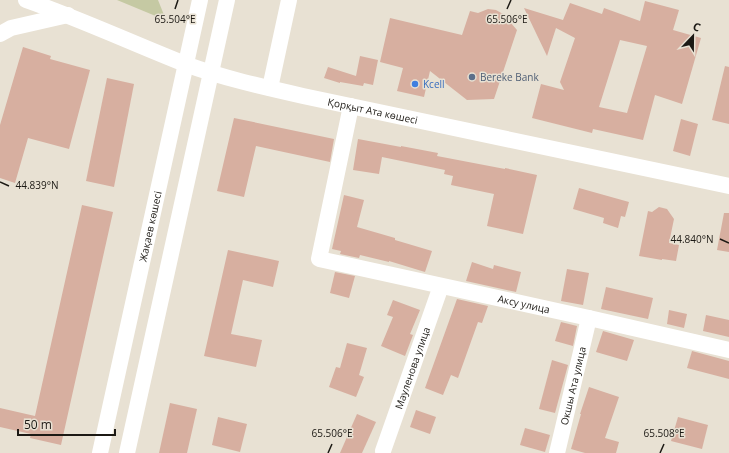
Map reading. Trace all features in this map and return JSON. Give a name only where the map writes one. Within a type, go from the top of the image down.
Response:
[{"type":"street","name":"Қорқыт Ата көшесі","points":[[26,0],[68,15],[186,64],[270,88],[729,186]]},
{"type":"street","points":[[0,34],[11,28],[68,15],[58,0]]},
{"type":"street","name":"Жақаев көшесі","points":[[100,453],[200,0]]},
{"type":"street","points":[[127,453],[227,0]]},
{"type":"street","points":[[270,88],[289,0]]},
{"type":"street","name":"Аксу улица","points":[[351,106],[319,259],[729,350]]},
{"type":"street","name":"Мауленова улица","points":[[383,451],[441,286]]},
{"type":"street","name":"Окшы Ата улица","points":[[557,453],[589,318]]},
{"type":"green space","points":[[117,0],[158,0],[164,15],[158,17]]},
{"type":"building","points":[[645,1],[679,10],[673,30],[701,38],[682,104],[655,95],[643,140],[593,129],[592,133],[532,118],[541,84],[564,90],[560,82],[575,38],[556,28],[547,56],[524,8],[563,20],[570,3],[602,14],[604,8],[640,21]],"holes":[[[620,40],[647,46],[627,113],[599,107]]]},
{"type":"building","points":[[488,9],[496,10],[503,14],[517,30],[494,99],[467,100],[430,71],[424,97],[397,91],[403,68],[380,62],[390,18],[462,35],[470,11],[478,13]]},
{"type":"building","points":[[23,47],[51,56],[50,59],[90,70],[69,149],[28,138],[15,183],[0,178],[0,125]]},
{"type":"building","points":[[360,56],[378,60],[373,85],[364,83],[363,86],[340,83],[324,78],[328,67],[356,76]]},
{"type":"building","points":[[725,66],[729,67],[729,124],[712,120]]},
{"type":"building","points":[[107,78],[134,84],[114,187],[86,181]]},
{"type":"building","points":[[234,118],[334,139],[330,162],[256,146],[244,197],[217,191]]},
{"type":"building","points":[[681,119],[698,124],[690,156],[673,151]]},
{"type":"building","points":[[358,139],[438,153],[437,156],[537,175],[523,234],[487,226],[494,194],[451,185],[453,176],[444,174],[445,170],[382,157],[379,174],[353,170]]},
{"type":"building","points":[[579,188],[629,202],[625,217],[621,216],[618,228],[603,223],[604,218],[573,209]]},
{"type":"building","points":[[344,195],[364,200],[357,227],[432,251],[425,272],[389,261],[360,255],[359,258],[340,254],[341,251],[332,249]]},
{"type":"building","points":[[82,205],[113,212],[61,445],[30,438],[31,434],[0,427],[0,408],[35,416]]},
{"type":"building","points":[[659,207],[667,209],[674,219],[669,243],[679,245],[676,261],[639,256],[648,211],[652,212]]},
{"type":"building","points":[[724,213],[729,213],[729,252],[717,250]]},
{"type":"building","points":[[228,250],[279,261],[273,287],[243,280],[231,334],[262,340],[256,367],[204,356]]},
{"type":"building","points":[[472,262],[493,269],[494,265],[521,272],[516,292],[466,281]]},
{"type":"building","points":[[567,269],[589,273],[583,305],[561,301]]},
{"type":"building","points":[[335,272],[355,276],[349,298],[330,293]]},
{"type":"building","points":[[606,287],[653,298],[648,319],[601,309]]},
{"type":"building","points":[[457,299],[488,306],[482,323],[478,322],[458,378],[451,375],[443,395],[425,388]]},
{"type":"building","points":[[393,300],[420,310],[410,334],[413,335],[405,356],[381,346],[393,317],[387,315]]},
{"type":"building","points":[[669,310],[687,314],[684,328],[667,324]]},
{"type":"building","points":[[706,315],[729,320],[729,337],[703,331]]},
{"type":"building","points":[[561,322],[577,326],[573,346],[555,341]]},
{"type":"building","points":[[603,331],[634,340],[627,361],[596,352]]},
{"type":"building","points":[[347,343],[367,348],[359,375],[364,377],[356,397],[329,387],[336,367],[340,368]]},
{"type":"building","points":[[692,351],[729,361],[729,379],[687,368]]},
{"type":"building","points":[[552,360],[568,365],[555,413],[539,409]]},
{"type":"building","points":[[589,387],[619,397],[605,438],[619,442],[616,453],[585,453],[571,449]]},
{"type":"building","points":[[170,403],[197,409],[187,453],[159,453]]},
{"type":"building","points":[[416,410],[436,417],[430,434],[410,427]]},
{"type":"building","points":[[357,414],[376,422],[362,453],[340,453]]},
{"type":"building","points":[[218,417],[247,424],[240,452],[212,445]]},
{"type":"building","points":[[678,417],[708,425],[702,449],[671,441]]},
{"type":"building","points":[[525,428],[550,435],[545,452],[520,445]]},
{"type":"place","name":"Bereke Bank","points":[[472,77]]},
{"type":"place","name":"Kcell","points":[[415,84]]}]
